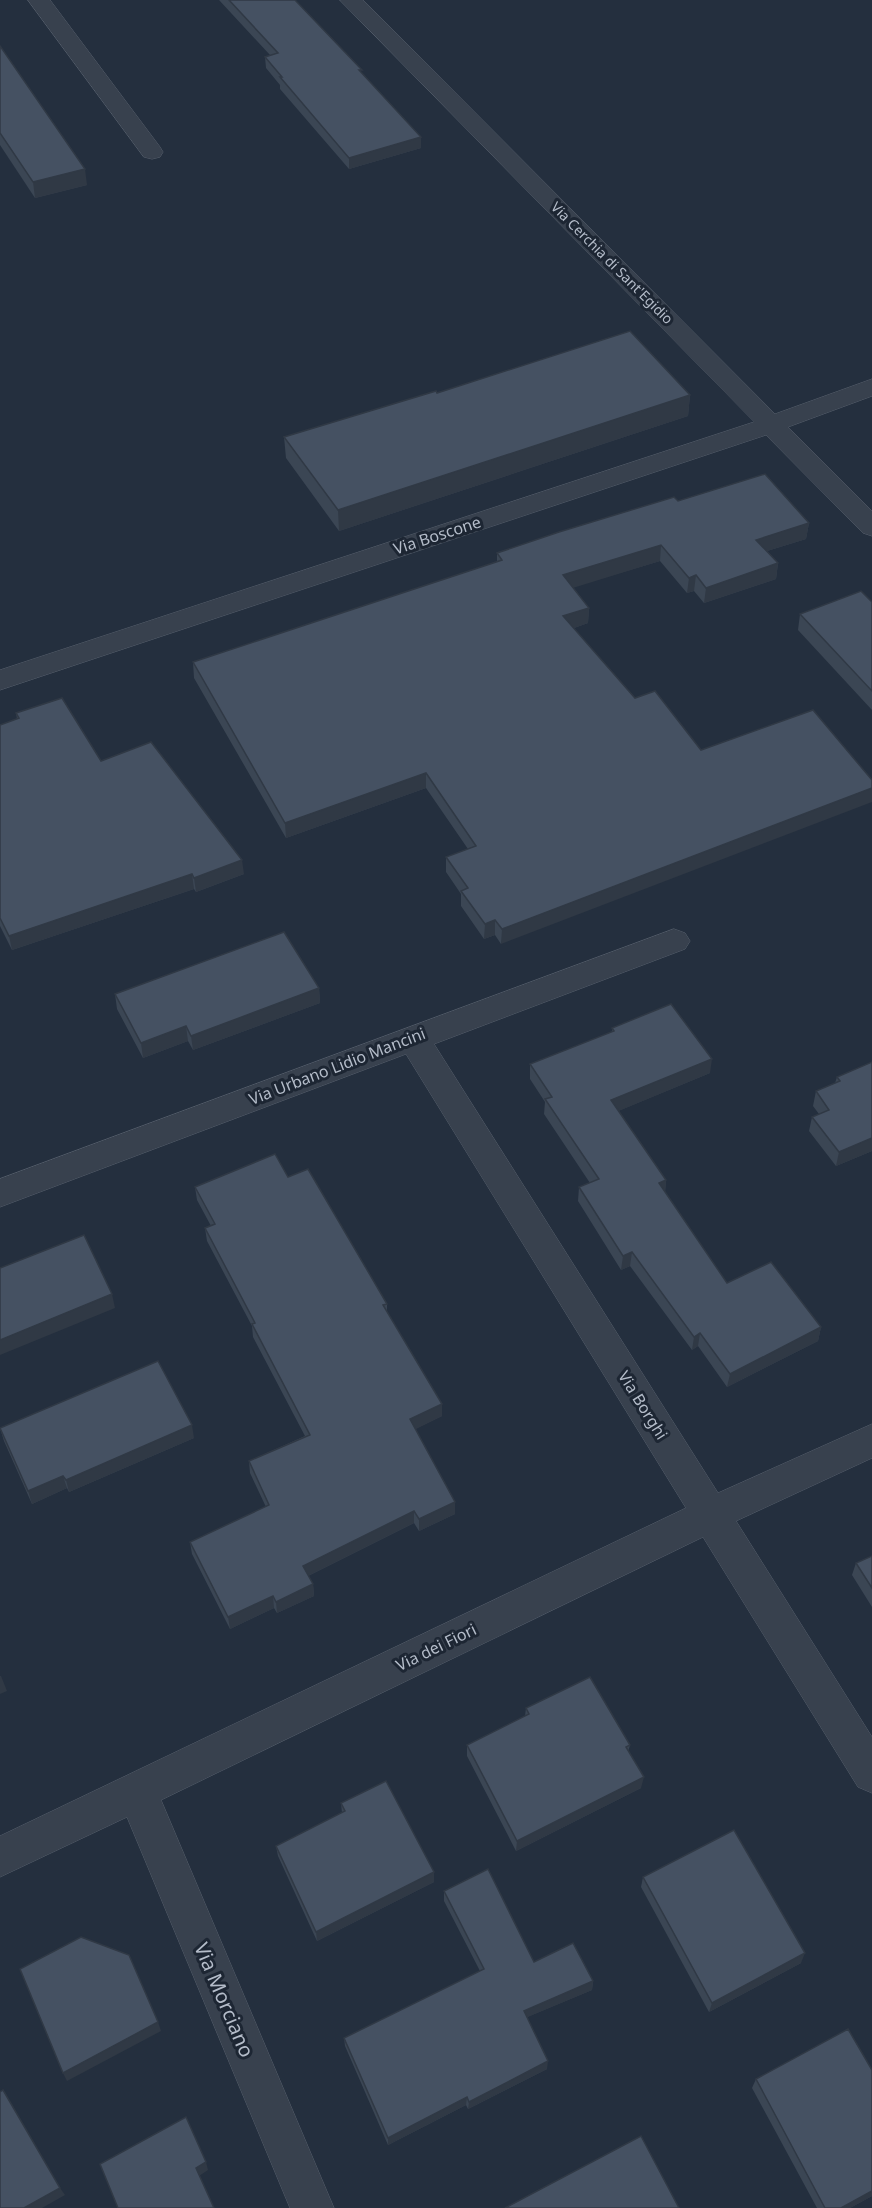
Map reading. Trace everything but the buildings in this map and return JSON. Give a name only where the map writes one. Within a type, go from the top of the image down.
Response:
[{"type":"street","points":[[39,0],[152,152]]},
{"type":"street","name":"Via Cerchia di Sant'Egidio","points":[[351,0],[872,527]]},
{"type":"street","name":"Via Boscone","points":[[0,680],[771,425],[872,387]]},
{"type":"street","name":"Via Urbano Lidio Mancini","points":[[0,1193],[674,941]]},
{"type":"street","name":"Via Borghi","points":[[413,1038],[872,1773]]},
{"type":"street","name":"Via dei Fiori","points":[[0,1857],[712,1514],[872,1440]]},
{"type":"street","name":"Via Morciano","points":[[136,1792],[312,2208]]}]
